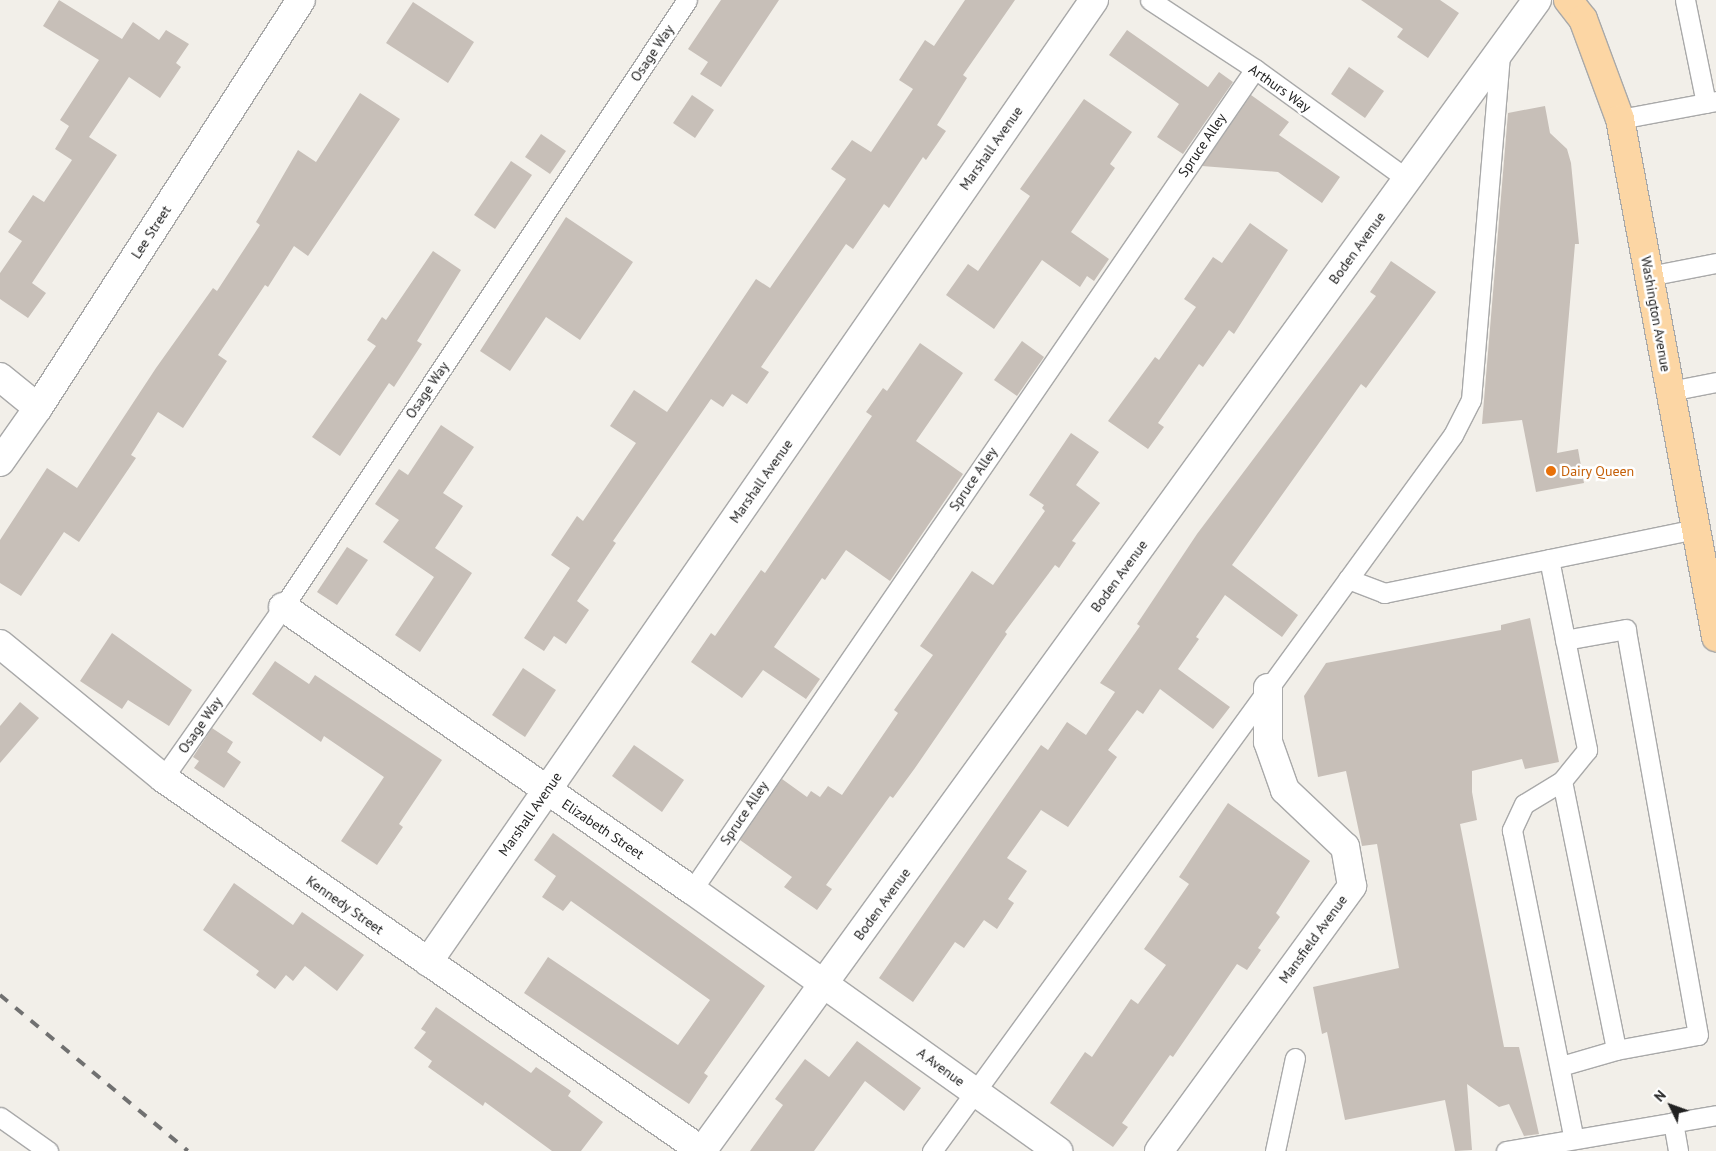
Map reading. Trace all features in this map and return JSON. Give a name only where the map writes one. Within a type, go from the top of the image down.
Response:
[{"type":"main road","name":"Washington Avenue","points":[[1568,0],[1583,19],[1620,119],[1716,637]]},
{"type":"street","name":"Lee Street","points":[[0,462],[38,408],[301,0]]},
{"type":"street","name":"Marshall Avenue","points":[[428,962],[1094,0]]},
{"type":"street","name":"Boden Avenue","points":[[702,1151],[1537,0]]},
{"type":"street","points":[[0,377],[38,408]]},
{"type":"street","name":"Elizabeth Street","points":[[283,607],[824,983]]},
{"type":"street","name":"Kennedy Street","points":[[0,644],[164,778],[702,1151]]},
{"type":"street","name":"Mansfield Avenue","points":[[1158,1151],[1352,886],[1345,847],[1285,790],[1268,742],[1268,688]]},
{"type":"street","name":"A Avenue","points":[[824,983],[1058,1151]]},
{"type":"lane","name":"Osage Way","points":[[164,778],[283,607],[687,0]]},
{"type":"lane","name":"Arthurs Way","points":[[1150,0],[1254,69],[1407,179]]},
{"type":"lane","points":[[1620,119],[1711,102],[1685,0]]},
{"type":"lane","points":[[932,1151],[1453,435],[1471,400],[1501,50]]},
{"type":"lane","name":"Spruce Alley","points":[[692,890],[1254,69]]},
{"type":"lane","points":[[1649,276],[1716,263]]},
{"type":"lane","points":[[1670,391],[1716,382]]},
{"type":"lane","points":[[1348,579],[1384,593],[1696,529]]},
{"type":"lane","points":[[1549,559],[1587,750],[1562,781],[1524,804],[1512,830],[1561,1066],[1574,1139]]},
{"type":"lane","points":[[1561,1066],[1616,1050],[1698,1035],[1626,629],[1565,640]]},
{"type":"lane","points":[[1562,781],[1616,1050]]},
{"type":"lane","points":[[1275,1151],[1295,1058]]},
{"type":"lane","points":[[1506,1151],[1716,1115]]},
{"type":"lane","points":[[0,1117],[48,1151]]},
{"type":"lane","points":[[1673,1122],[1678,1151]]},
{"type":"building","points":[[59,0],[122,39],[133,22],[159,40],[166,30],[189,44],[176,63],[181,67],[160,98],[129,77],[89,137],[117,155],[32,283],[46,293],[28,318],[0,299],[0,273],[22,241],[8,232],[33,195],[44,202],[72,160],[55,149],[69,126],[60,120],[99,60],[43,26]]},
{"type":"building","points":[[721,0],[779,0],[721,87],[700,74],[708,62],[688,49]]},
{"type":"building","points":[[965,0],[1015,0],[963,75],[967,78],[937,125],[946,131],[926,160],[923,157],[889,208],[884,204],[853,249],[846,244],[761,367],[769,372],[747,404],[732,394],[723,407],[711,399],[613,541],[616,543],[577,601],[589,610],[566,644],[554,636],[544,651],[524,638],[570,568],[551,555],[577,516],[583,521],[636,443],[610,426],[634,390],[667,412],[756,279],[770,288],[846,179],[831,169],[852,140],[871,152],[913,89],[899,80],[925,40],[934,46]]},
{"type":"building","points":[[1361,0],[1440,0],[1459,13],[1428,58],[1397,37],[1403,29]]},
{"type":"building","points":[[413,2],[474,42],[448,83],[386,43]]},
{"type":"building","points":[[1127,30],[1208,87],[1219,72],[1233,82],[1183,154],[1157,137],[1179,104],[1109,55]]},
{"type":"building","points":[[1349,67],[1384,91],[1365,118],[1331,94]]},
{"type":"building","points":[[360,93],[400,119],[308,256],[294,246],[268,287],[265,285],[218,355],[227,361],[183,428],[158,412],[131,455],[136,458],[79,542],[64,532],[21,596],[0,583],[0,540],[47,468],[77,488],[156,368],[213,288],[217,291],[260,225],[256,222],[298,150],[316,162]]},
{"type":"building","points":[[692,95],[714,110],[695,138],[673,123]]},
{"type":"building","points":[[1251,95],[1289,122],[1279,135],[1340,177],[1322,203],[1278,172],[1202,166]]},
{"type":"building","points":[[1084,99],[1132,132],[1110,164],[1115,168],[1071,232],[1109,259],[1094,281],[1087,276],[1080,287],[1042,260],[994,329],[946,295],[968,264],[978,271],[1030,196],[1020,189]]},
{"type":"building","points":[[1545,106],[1550,133],[1567,149],[1571,163],[1579,244],[1575,244],[1557,453],[1578,449],[1584,483],[1536,492],[1522,420],[1482,424],[1508,113]]},
{"type":"building","points":[[541,134],[566,151],[550,174],[525,157]]},
{"type":"building","points":[[511,161],[532,175],[495,229],[474,215]]},
{"type":"building","points":[[566,217],[633,262],[580,340],[546,317],[510,371],[480,351]]},
{"type":"building","points":[[1250,223],[1288,250],[1234,334],[1229,330],[1203,367],[1199,364],[1158,423],[1164,427],[1148,449],[1108,421],[1155,357],[1159,360],[1196,307],[1184,299],[1213,257],[1222,263]]},
{"type":"building","points":[[433,251],[461,270],[417,341],[422,344],[394,387],[389,383],[340,456],[312,437],[376,346],[367,340],[382,317],[386,320]]},
{"type":"building","points":[[1391,261],[1436,292],[1366,388],[1361,384],[1232,565],[1298,615],[1282,637],[1225,595],[1196,637],[1199,639],[1178,669],[1230,707],[1213,729],[1160,689],[1143,714],[1137,710],[1108,750],[1117,757],[1068,827],[1041,810],[1007,858],[1027,871],[1008,899],[1014,903],[997,929],[984,920],[964,948],[955,942],[913,1002],[879,978],[1041,745],[1048,750],[1067,722],[1086,735],[1115,692],[1100,683],[1140,626],[1137,624],[1197,534],[1376,296],[1370,292]]},
{"type":"building","points":[[1022,341],[1044,357],[1017,396],[994,380]]},
{"type":"building","points":[[920,343],[963,373],[916,441],[963,474],[890,581],[846,550],[825,580],[822,578],[774,647],[820,679],[806,699],[763,670],[742,698],[691,662],[711,633],[715,636],[761,570],[765,573],[872,416],[866,412],[883,388],[887,391]]},
{"type":"building","points":[[441,425],[474,447],[443,493],[463,506],[435,548],[472,573],[420,652],[395,635],[434,577],[383,542],[399,520],[375,504],[399,469],[408,475]]},
{"type":"building","points":[[1071,433],[1099,452],[1076,485],[1100,503],[1072,541],[1076,543],[1059,568],[1055,565],[1005,632],[1007,634],[915,768],[893,798],[890,796],[826,885],[832,889],[817,910],[784,887],[792,877],[740,840],[782,779],[807,797],[811,791],[820,797],[828,786],[842,795],[898,713],[894,710],[933,655],[920,646],[972,571],[993,585],[1045,511],[1042,508],[1044,505],[1029,495]]},
{"type":"building","points":[[347,547],[368,560],[337,605],[317,592]]},
{"type":"building","points":[[1530,618],[1559,762],[1525,769],[1522,759],[1472,771],[1472,792],[1477,820],[1460,824],[1504,1047],[1519,1047],[1539,1134],[1524,1136],[1509,1104],[1499,1107],[1467,1084],[1472,1150],[1455,1151],[1445,1100],[1345,1120],[1327,1032],[1322,1034],[1313,987],[1399,968],[1377,844],[1362,846],[1346,771],[1318,777],[1304,696],[1326,663],[1501,630],[1501,625]]},
{"type":"building","points":[[112,633],[192,690],[169,726],[128,700],[122,709],[80,681]]},
{"type":"building","points":[[275,661],[309,684],[315,675],[442,760],[399,824],[403,827],[377,865],[341,841],[384,777],[324,736],[321,742],[252,694]]},
{"type":"building","points":[[523,668],[556,690],[525,737],[492,715]]},
{"type":"building","points":[[20,702],[39,718],[0,763],[0,726]]},
{"type":"building","points":[[212,728],[233,742],[227,752],[241,762],[224,788],[194,768],[199,761],[193,757]]},
{"type":"building","points":[[634,745],[684,780],[662,812],[612,776]]},
{"type":"building","points":[[1228,803],[1310,861],[1276,913],[1280,917],[1258,948],[1261,950],[1247,970],[1237,964],[1173,1057],[1170,1055],[1122,1123],[1128,1127],[1113,1147],[1050,1103],[1085,1052],[1092,1057],[1131,999],[1138,1004],[1166,965],[1144,949],[1189,884],[1179,877]]},
{"type":"building","points":[[553,833],[765,986],[704,1073],[708,1076],[689,1104],[524,993],[548,957],[678,1045],[710,1000],[571,901],[563,911],[542,897],[556,876],[534,860]]},
{"type":"building","points":[[234,883],[293,925],[302,912],[364,955],[337,991],[305,966],[293,981],[286,975],[275,989],[256,975],[259,971],[203,930]]},
{"type":"building","points":[[436,1007],[531,1073],[536,1067],[571,1091],[568,1096],[603,1122],[581,1151],[552,1151],[485,1102],[483,1106],[428,1067],[432,1061],[414,1048],[426,1032],[421,1029]]},
{"type":"building","points":[[857,1041],[921,1088],[904,1111],[865,1081],[814,1151],[750,1151],[783,1105],[775,1099],[805,1059],[829,1077]]},
{"type":"railway","points":[[0,995],[188,1151]]},
{"type":"place","name":"Dairy Queen","points":[[1551,471]]}]
